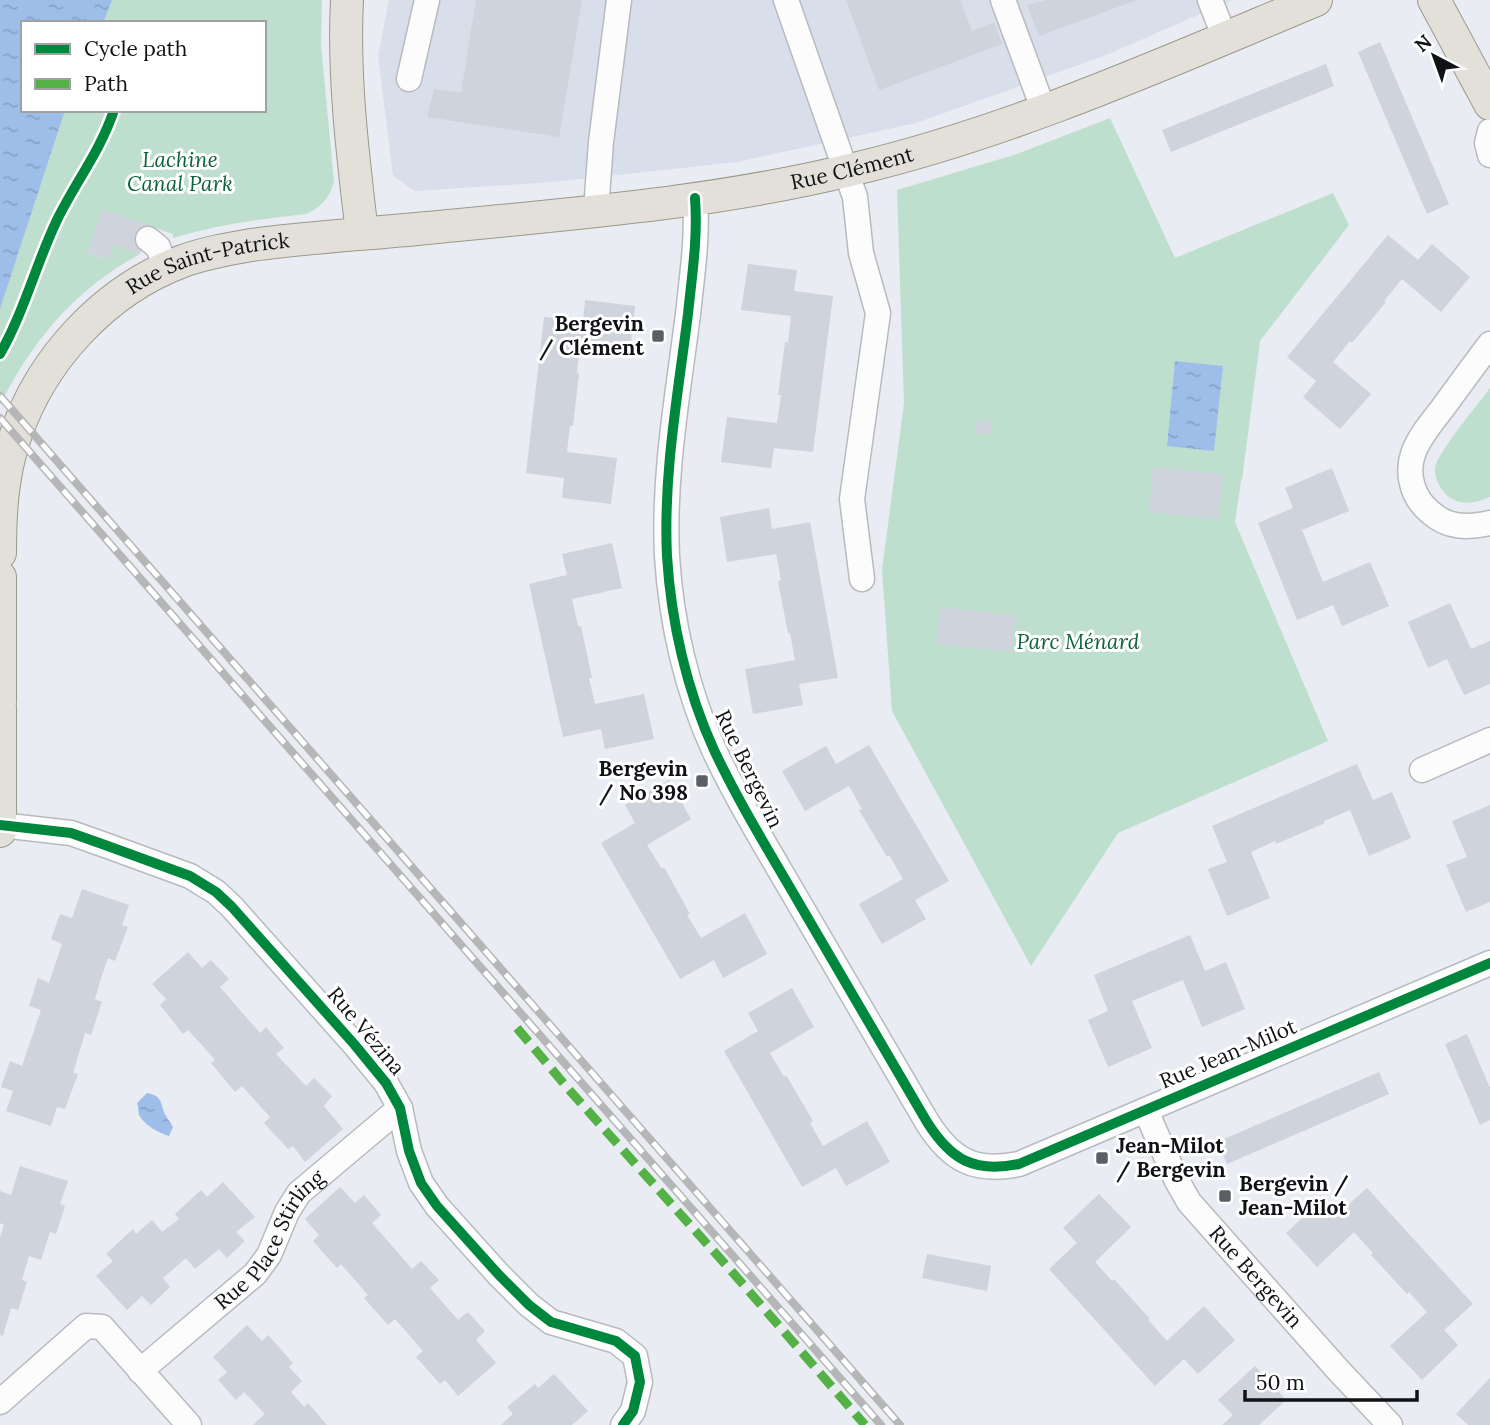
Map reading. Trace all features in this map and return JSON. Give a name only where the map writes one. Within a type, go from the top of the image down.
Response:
[{"type":"main road","points":[[347,0],[347,88],[362,233]]},
{"type":"main road","name":"Rue Clément","points":[[362,233],[695,198],[846,171],[942,146],[1044,111],[1316,0]]},
{"type":"main road","points":[[1434,0],[1490,104]]},
{"type":"main road","name":"Rue Saint-Patrick","points":[[0,553],[2,505],[9,460],[20,424],[43,379],[72,339],[97,313],[129,289],[184,261],[251,245],[362,233]]},
{"type":"main road","points":[[0,577],[0,701]]},
{"type":"main road","points":[[0,708],[0,831]]},
{"type":"street","points":[[409,79],[427,0]]},
{"type":"street","points":[[596,210],[601,142],[619,0]]},
{"type":"street","points":[[786,0],[855,197],[861,253],[878,313],[852,499],[862,579]]},
{"type":"street","points":[[1003,0],[1044,111]]},
{"type":"street","points":[[1210,0],[1224,38]]},
{"type":"street","points":[[1490,131],[1486,144],[1490,155]]},
{"type":"street","name":"Rue Bergevin","points":[[695,198],[697,238],[669,468],[667,557],[682,655],[696,704],[713,749],[755,828],[937,1138],[949,1151],[979,1166]]},
{"type":"street","points":[[148,240],[158,247],[166,268]]},
{"type":"street","points":[[1490,344],[1423,435],[1414,452],[1411,474],[1417,497],[1432,515],[1459,526],[1473,527],[1490,523]]},
{"type":"street","points":[[1422,770],[1490,740]]},
{"type":"street","name":"Rue Vézina","points":[[0,825],[71,833],[190,876],[216,892],[232,907],[386,1083],[400,1108],[409,1151],[421,1183],[437,1206],[499,1275],[529,1305],[551,1322],[616,1341],[635,1356],[640,1382],[633,1411],[623,1425]]},
{"type":"street","name":"Rue Jean-Milot","points":[[979,1166],[991,1168],[1019,1164],[1490,963]]},
{"type":"street","name":"Rue Place Stirling","points":[[140,1371],[255,1274],[269,1255],[287,1212],[299,1193],[400,1108]]},
{"type":"street","name":"Rue Bergevin","points":[[1146,1111],[1189,1202],[1390,1425]]},
{"type":"street","points":[[0,1402],[86,1326],[102,1327],[189,1425]]},
{"type":"shaded area","points":[[389,0],[1232,0],[1104,56],[916,123],[737,162],[552,182],[415,191],[393,176],[378,56]]},
{"type":"green space","name":"Lachine Canal Park","points":[[0,0],[322,0],[321,45],[334,182],[324,201],[306,214],[239,223],[173,238],[173,234],[102,210],[88,253],[108,259],[113,245],[140,254],[87,290],[72,304],[44,335],[20,369],[0,405]]},
{"type":"green space","name":"Parc Ménard","points":[[1110,118],[1175,258],[1333,193],[1349,225],[1260,341],[1235,522],[1328,741],[1118,833],[1031,966],[892,711],[882,570],[904,403],[897,190],[1017,154]]},
{"type":"green space","points":[[1490,388],[1490,497],[1474,502],[1459,502],[1449,497],[1441,488],[1435,468],[1450,440]]},
{"type":"water","points":[[0,0],[112,0],[104,21],[21,21],[21,112],[64,112],[0,309]]},
{"type":"water","points":[[1175,361],[1223,366],[1214,451],[1167,446]]},
{"type":"water","points":[[147,1093],[156,1096],[161,1102],[173,1127],[169,1136],[152,1128],[139,1115],[137,1103]]},
{"type":"building","points":[[476,0],[582,0],[559,137],[427,117],[434,89],[461,93]]},
{"type":"building","points":[[846,0],[960,0],[972,31],[994,22],[1002,44],[879,90]]},
{"type":"building","points":[[1047,0],[1137,0],[1039,36],[1027,5]]},
{"type":"building","points":[[1380,42],[1449,204],[1427,214],[1358,52]]},
{"type":"building","points":[[1326,64],[1334,86],[1171,152],[1162,130]]},
{"type":"building","points":[[102,210],[149,225],[140,254],[113,245],[109,259],[88,253]]},
{"type":"building","points":[[1388,235],[1418,260],[1432,244],[1470,277],[1441,312],[1402,279],[1352,343],[1350,341],[1333,362],[1371,394],[1340,429],[1303,397],[1316,381],[1287,357]]},
{"type":"building","points":[[748,264],[797,270],[794,291],[833,296],[813,452],[774,448],[771,468],[721,462],[727,417],[777,423],[781,395],[778,395],[791,316],[741,310]]},
{"type":"building","points":[[585,300],[635,306],[630,351],[580,345],[573,426],[570,426],[567,452],[617,458],[611,504],[562,498],[564,478],[526,473],[544,317],[583,321]]},
{"type":"building","points":[[977,420],[992,422],[990,435],[975,433]]},
{"type":"building","points":[[1153,467],[1223,474],[1219,519],[1149,512]]},
{"type":"building","points":[[1332,468],[1349,511],[1302,530],[1323,582],[1370,562],[1389,606],[1342,626],[1333,605],[1297,620],[1258,523],[1293,508],[1285,488]]},
{"type":"building","points":[[769,508],[772,529],[810,522],[838,678],[799,684],[803,705],[753,714],[745,669],[795,660],[778,581],[781,580],[776,554],[727,562],[720,517]]},
{"type":"building","points":[[612,543],[622,588],[572,599],[578,626],[581,626],[595,704],[644,694],[654,739],[605,749],[601,729],[563,737],[529,584],[567,575],[562,554]]},
{"type":"building","points":[[1450,603],[1471,649],[1490,641],[1490,684],[1464,695],[1447,659],[1428,668],[1408,622]]},
{"type":"building","points":[[940,607],[1016,616],[1011,652],[936,644]]},
{"type":"building","points":[[869,745],[949,881],[915,900],[926,919],[882,944],[859,904],[903,879],[859,810],[862,809],[849,786],[805,811],[782,771],[826,746],[836,764]]},
{"type":"building","points":[[1357,764],[1373,800],[1392,792],[1411,838],[1369,856],[1350,810],[1276,844],[1275,841],[1251,852],[1270,898],[1227,916],[1208,869],[1227,862],[1212,826]]},
{"type":"building","points":[[669,780],[691,819],[647,845],[662,869],[664,867],[701,938],[745,913],[767,954],[723,978],[714,960],[680,979],[601,843],[635,823],[625,805]]},
{"type":"building","points":[[1490,805],[1490,902],[1466,912],[1446,865],[1467,857],[1452,821]]},
{"type":"building","points":[[82,889],[129,905],[122,925],[128,927],[115,961],[108,958],[95,999],[102,1002],[91,1035],[85,1033],[73,1073],[78,1074],[65,1109],[57,1107],[51,1126],[6,1111],[13,1091],[1,1087],[10,1061],[22,1066],[41,1010],[29,1006],[38,978],[49,983],[62,944],[51,939],[60,914],[72,918]]},
{"type":"building","points":[[1190,935],[1205,971],[1226,962],[1245,1009],[1202,1027],[1183,980],[1132,1001],[1152,1048],[1108,1067],[1088,1020],[1108,1011],[1094,975]]},
{"type":"building","points":[[188,952],[202,968],[211,960],[229,979],[220,987],[260,1033],[266,1027],[284,1048],[276,1054],[306,1086],[314,1078],[332,1096],[324,1106],[343,1129],[305,1162],[293,1146],[288,1149],[264,1123],[270,1117],[242,1086],[235,1092],[211,1063],[215,1060],[188,1030],[183,1034],[160,1005],[166,999],[152,984]]},
{"type":"building","points":[[792,988],[814,1027],[770,1053],[813,1121],[810,1123],[823,1146],[867,1121],[890,1162],[846,1186],[836,1168],[802,1187],[724,1051],[758,1031],[748,1013]]},
{"type":"building","points":[[1467,1034],[1490,1088],[1490,1120],[1480,1125],[1445,1044]]},
{"type":"building","points":[[1379,1072],[1389,1094],[1227,1164],[1217,1142]]},
{"type":"building","points":[[20,1166],[68,1181],[60,1204],[65,1206],[56,1234],[50,1232],[41,1260],[29,1256],[22,1280],[27,1282],[18,1310],[11,1308],[3,1336],[0,1335],[0,1237],[4,1225],[0,1223],[0,1191],[11,1195]]},
{"type":"building","points":[[223,1182],[255,1217],[236,1232],[245,1241],[227,1258],[219,1249],[195,1269],[186,1258],[163,1278],[170,1287],[151,1305],[142,1296],[127,1310],[96,1276],[113,1261],[106,1254],[133,1229],[136,1234],[152,1220],[162,1232],[179,1219],[175,1214],[201,1190],[207,1197]]},
{"type":"building","points":[[340,1187],[355,1203],[364,1195],[381,1215],[372,1223],[412,1269],[421,1261],[439,1280],[430,1288],[458,1320],[468,1312],[485,1331],[476,1340],[496,1363],[458,1396],[445,1380],[440,1384],[416,1357],[423,1351],[395,1319],[388,1325],[364,1298],[368,1295],[341,1264],[337,1268],[313,1241],[319,1235],[305,1219]]},
{"type":"building","points":[[1367,1188],[1473,1304],[1444,1330],[1458,1345],[1422,1380],[1390,1346],[1427,1312],[1371,1255],[1373,1253],[1354,1232],[1317,1267],[1286,1233],[1323,1199],[1338,1214]]},
{"type":"building","points":[[1099,1194],[1131,1227],[1095,1262],[1112,1281],[1114,1279],[1167,1341],[1204,1306],[1235,1340],[1198,1374],[1184,1359],[1155,1386],[1049,1269],[1077,1243],[1063,1228]]},
{"type":"building","points":[[927,1254],[991,1266],[987,1291],[922,1278]]},
{"type":"building","points":[[247,1325],[262,1341],[268,1335],[293,1363],[289,1367],[302,1381],[291,1392],[304,1407],[308,1403],[327,1425],[253,1425],[265,1414],[244,1392],[236,1400],[218,1380],[227,1372],[213,1357]]},
{"type":"building","points":[[1255,1366],[1286,1400],[1259,1425],[1222,1425],[1233,1415],[1218,1400]]},
{"type":"building","points":[[554,1374],[588,1411],[572,1425],[501,1425],[513,1414],[507,1407],[535,1384],[538,1388]]},
{"type":"building","points":[[1490,1378],[1490,1425],[1468,1425],[1456,1414]]},
{"type":"railway","points":[[0,396],[900,1425]]},
{"type":"railway","points":[[0,418],[881,1425]]},
{"type":"marked path","points":[[517,1028],[865,1425]]},
{"type":"cycle path","points":[[0,354],[16,322],[57,220],[102,139],[113,112]]},
{"type":"cycle path","points":[[695,198],[694,256],[672,435],[666,526],[672,606],[688,680],[704,727],[744,809],[927,1122],[945,1146],[965,1161],[976,1165],[989,1167],[1019,1164],[1490,963]]},
{"type":"cycle path","points":[[0,825],[71,833],[105,845],[190,876],[216,892],[232,907],[386,1083],[400,1108],[409,1151],[421,1183],[437,1206],[499,1275],[529,1305],[551,1322],[616,1341],[635,1356],[640,1382],[633,1411],[623,1425]]},
{"type":"place","name":"Bergevin / Clément","points":[[658,336]]},
{"type":"place","name":"Bergevin / No 398","points":[[702,781]]},
{"type":"place","name":"Jean-Milot / Bergevin","points":[[1102,1158]]},
{"type":"place","name":"Bergevin / Jean-Milot","points":[[1225,1196]]}]
